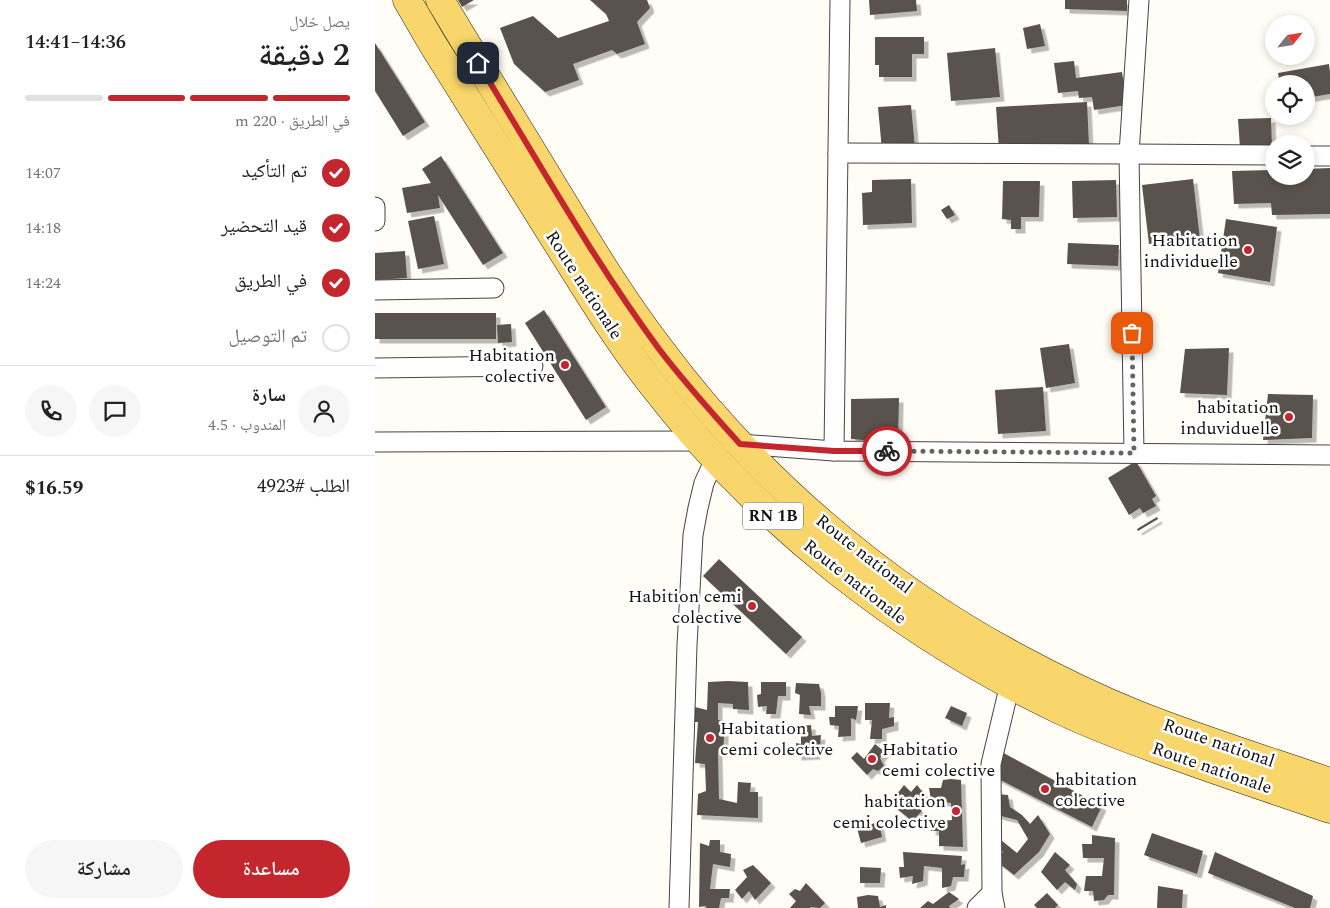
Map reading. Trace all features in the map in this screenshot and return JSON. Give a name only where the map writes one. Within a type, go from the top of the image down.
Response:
[{"type":"main road","name":"Route nationale","points":[[407,0],[607,323],[651,384],[707,450],[766,510],[806,546],[876,601],[935,642],[1061,710],[1127,738],[1330,810]]},
{"type":"main road","name":"Route national","points":[[440,0],[624,300],[698,398],[789,494],[888,576],[954,621],[1014,656],[1076,688],[1139,716],[1330,782]]},
{"type":"street","points":[[834,451],[840,0]]},
{"type":"street","points":[[1134,453],[1129,154],[1139,0]]},
{"type":"street","points":[[838,153],[1265,156]]},
{"type":"street","points":[[1315,156],[1330,156]]},
{"type":"street","points":[[375,207],[375,221]]},
{"type":"street","points":[[375,290],[494,288]]},
{"type":"street","points":[[375,368],[533,366]]},
{"type":"street","points":[[375,442],[707,450],[705,483],[693,535],[687,645],[679,908]]},
{"type":"street","points":[[740,444],[834,451],[1330,454]]},
{"type":"street","points":[[977,908],[994,901],[991,764],[1010,684]]},
{"type":"building","points":[[458,0],[474,0],[462,7]]},
{"type":"building","points":[[590,0],[647,0],[650,8],[637,22],[645,44],[617,54],[612,50],[573,64],[579,80],[545,92],[514,64],[500,28],[533,16],[558,38],[609,21],[606,14]]},
{"type":"building","points":[[869,0],[916,0],[917,11],[870,15]]},
{"type":"building","points":[[1065,0],[1127,0],[1127,11],[1065,9]]},
{"type":"building","points":[[1040,24],[1045,46],[1027,49],[1023,28]]},
{"type":"building","points":[[875,37],[924,37],[924,54],[912,54],[912,77],[879,77],[879,65],[875,65]]},
{"type":"building","points":[[375,43],[425,122],[403,136],[375,91]]},
{"type":"building","points":[[995,48],[1000,97],[951,101],[947,53]]},
{"type":"building","points":[[1074,61],[1076,78],[1122,72],[1127,105],[1094,110],[1092,97],[1079,98],[1078,91],[1058,93],[1054,63]]},
{"type":"building","points":[[1329,64],[1330,94],[1315,96],[1315,75],[1278,75],[1278,73]]},
{"type":"building","points":[[1087,102],[1089,145],[999,150],[996,107]]},
{"type":"building","points":[[911,105],[915,148],[882,151],[878,107]]},
{"type":"building","points":[[1265,118],[1265,125],[1271,125],[1272,135],[1265,135],[1265,147],[1240,148],[1238,119]]},
{"type":"building","points":[[441,156],[503,253],[483,265],[438,195],[440,208],[407,213],[402,188],[431,183],[422,169]]},
{"type":"building","points":[[1330,168],[1330,214],[1272,215],[1271,203],[1234,204],[1232,171],[1265,170],[1265,185],[1315,185],[1315,169]]},
{"type":"building","points":[[911,179],[912,223],[863,225],[862,193],[872,192],[872,180]]},
{"type":"building","points":[[1193,179],[1200,239],[1149,244],[1142,185]]},
{"type":"building","points":[[1116,180],[1117,217],[1073,218],[1072,181]]},
{"type":"building","points":[[1003,181],[1040,181],[1039,217],[1021,217],[1021,229],[1011,229],[1011,220],[1002,219]]},
{"type":"building","points":[[949,205],[955,215],[947,219],[941,210]]},
{"type":"building","points":[[434,216],[444,264],[418,269],[408,221]]},
{"type":"building","name":"Habitation individuelle","points":[[1226,219],[1277,227],[1270,282],[1218,273]]},
{"type":"building","points":[[1068,243],[1119,245],[1118,266],[1067,264]]},
{"type":"building","points":[[405,251],[407,278],[375,280],[375,253]]},
{"type":"building","name":"Habitation colective","points":[[544,310],[606,407],[586,420],[525,323]]},
{"type":"building","points":[[375,313],[496,313],[496,339],[375,339]]},
{"type":"building","points":[[511,324],[512,342],[498,343],[497,325]]},
{"type":"building","points":[[1069,344],[1075,383],[1046,388],[1040,348]]},
{"type":"building","points":[[1229,348],[1227,395],[1180,393],[1185,349]]},
{"type":"building","points":[[1043,387],[1046,431],[998,434],[995,390]]},
{"type":"building","name":"habitation induviduelle","points":[[1268,394],[1313,395],[1312,438],[1263,440]]},
{"type":"building","points":[[899,398],[898,443],[851,439],[851,399]]},
{"type":"building","points":[[1136,461],[1156,496],[1152,499],[1156,506],[1143,513],[1140,508],[1129,515],[1108,478]]},
{"type":"building","points":[[1157,517],[1158,519],[1138,531],[1137,529]]},
{"type":"building","name":"Habition cemi colective","points":[[719,559],[802,637],[786,654],[703,576]]},
{"type":"building","name":"Habitation cemi colective","points":[[708,682],[748,682],[749,710],[733,709],[733,704],[718,703],[718,720],[725,721],[723,753],[718,753],[719,799],[737,803],[738,782],[751,783],[750,792],[758,792],[758,818],[697,815],[698,794],[706,791],[705,764],[695,763],[698,722],[694,722],[695,707],[707,710]]},
{"type":"building","name":"habitation cemi colective","points":[[761,682],[786,682],[786,696],[778,696],[776,714],[766,714],[767,706],[758,707],[757,695],[761,694]]},
{"type":"building","name":"Habitation cemi colective","points":[[796,683],[819,684],[821,706],[809,706],[811,715],[799,714],[800,695],[795,693]]},
{"type":"building","name":"Habitation cemi colective","points":[[865,703],[890,703],[889,718],[894,717],[894,726],[882,729],[882,739],[870,739],[872,720],[865,720]]},
{"type":"building","name":"Habitation cemi colective","points":[[835,706],[858,706],[856,720],[851,718],[851,736],[838,737],[839,726],[830,725],[829,717],[835,717]]},
{"type":"building","points":[[951,706],[967,713],[962,726],[945,718]]},
{"type":"building","name":"Habitation cemi colective","points":[[811,725],[812,736],[821,735],[820,747],[816,746],[816,755],[797,756],[796,743],[801,744],[801,726]]},
{"type":"building","name":"Habitatio cemi colective","points":[[875,744],[885,752],[880,758],[884,766],[878,771],[873,769],[867,775],[851,758],[857,752],[864,759]]},
{"type":"building","name":"habitation colective","points":[[998,750],[1102,806],[1092,827],[985,772]]},
{"type":"building","name":"habitation cemi colective","points":[[943,780],[961,780],[963,847],[939,846],[939,831],[931,831],[932,822],[952,820],[951,803],[931,800],[929,788],[941,788]]},
{"type":"building","name":"Habitation cemi colective","points":[[904,785],[911,792],[917,785],[925,795],[916,806],[922,811],[912,821],[890,803]]},
{"type":"building","points":[[987,793],[1008,795],[1010,807],[1022,815],[1030,824],[1038,815],[1050,834],[1039,852],[1014,875],[995,860],[1003,852],[994,844],[1001,840],[1017,853],[1028,839],[1017,820],[997,815]]},
{"type":"building","points":[[879,822],[882,837],[861,843],[857,828]]},
{"type":"building","name":"habitation colective","points":[[1152,833],[1203,851],[1197,874],[1144,855]]},
{"type":"building","points":[[1092,835],[1115,838],[1114,895],[1108,895],[1104,900],[1094,901],[1093,891],[1084,891],[1086,876],[1102,876],[1104,858],[1083,858],[1082,844],[1092,844]]},
{"type":"building","points":[[710,840],[720,840],[720,852],[731,854],[730,867],[713,864],[710,889],[730,889],[729,898],[721,898],[719,908],[699,907],[700,843],[709,846]]},
{"type":"building","name":"Habitation cemi colective","points":[[903,852],[962,856],[961,865],[965,864],[964,877],[953,877],[951,886],[942,888],[942,868],[924,866],[923,881],[912,884],[913,876],[900,878],[899,867],[904,867]]},
{"type":"building","points":[[1055,852],[1070,865],[1065,870],[1077,884],[1075,890],[1065,882],[1057,890],[1041,872]]},
{"type":"building","points":[[1215,852],[1313,896],[1310,908],[1295,908],[1208,873]]},
{"type":"building","points":[[753,865],[771,883],[755,900],[749,891],[742,899],[735,890],[747,877],[743,870]]},
{"type":"building","points":[[860,867],[881,868],[880,883],[860,883]]},
{"type":"building","points":[[806,883],[825,903],[820,908],[790,908],[796,901],[789,894],[795,889],[800,891]]},
{"type":"building","points":[[1158,886],[1183,890],[1182,908],[1157,908]]},
{"type":"building","points":[[949,892],[959,899],[949,906],[950,908],[920,908],[928,901],[933,904]]},
{"type":"building","points":[[1047,893],[1058,905],[1055,908],[1037,908],[1034,905]]},
{"type":"building","points":[[878,896],[880,907],[886,905],[886,908],[858,908],[857,897]]},
{"type":"way so far","points":[[887,451],[1134,453],[1132,333]]},
{"type":"place","name":"Habitation individuelle","points":[[1248,250]]},
{"type":"place","name":"Habitation colective","points":[[565,365]]},
{"type":"place","name":"habitation induviduelle","points":[[1289,417]]},
{"type":"place","name":"Habition cemi colective","points":[[752,606]]},
{"type":"place","name":"Habitation cemi colective","points":[[710,738]]},
{"type":"place","name":"Habitatio cemi colective","points":[[872,759]]},
{"type":"place","name":"habitation colective","points":[[1045,789]]},
{"type":"place","name":"habitation cemi colective","points":[[956,811]]},
{"type":"route","points":[[478,63],[624,300],[698,398],[740,444],[834,451],[887,451]]}]
